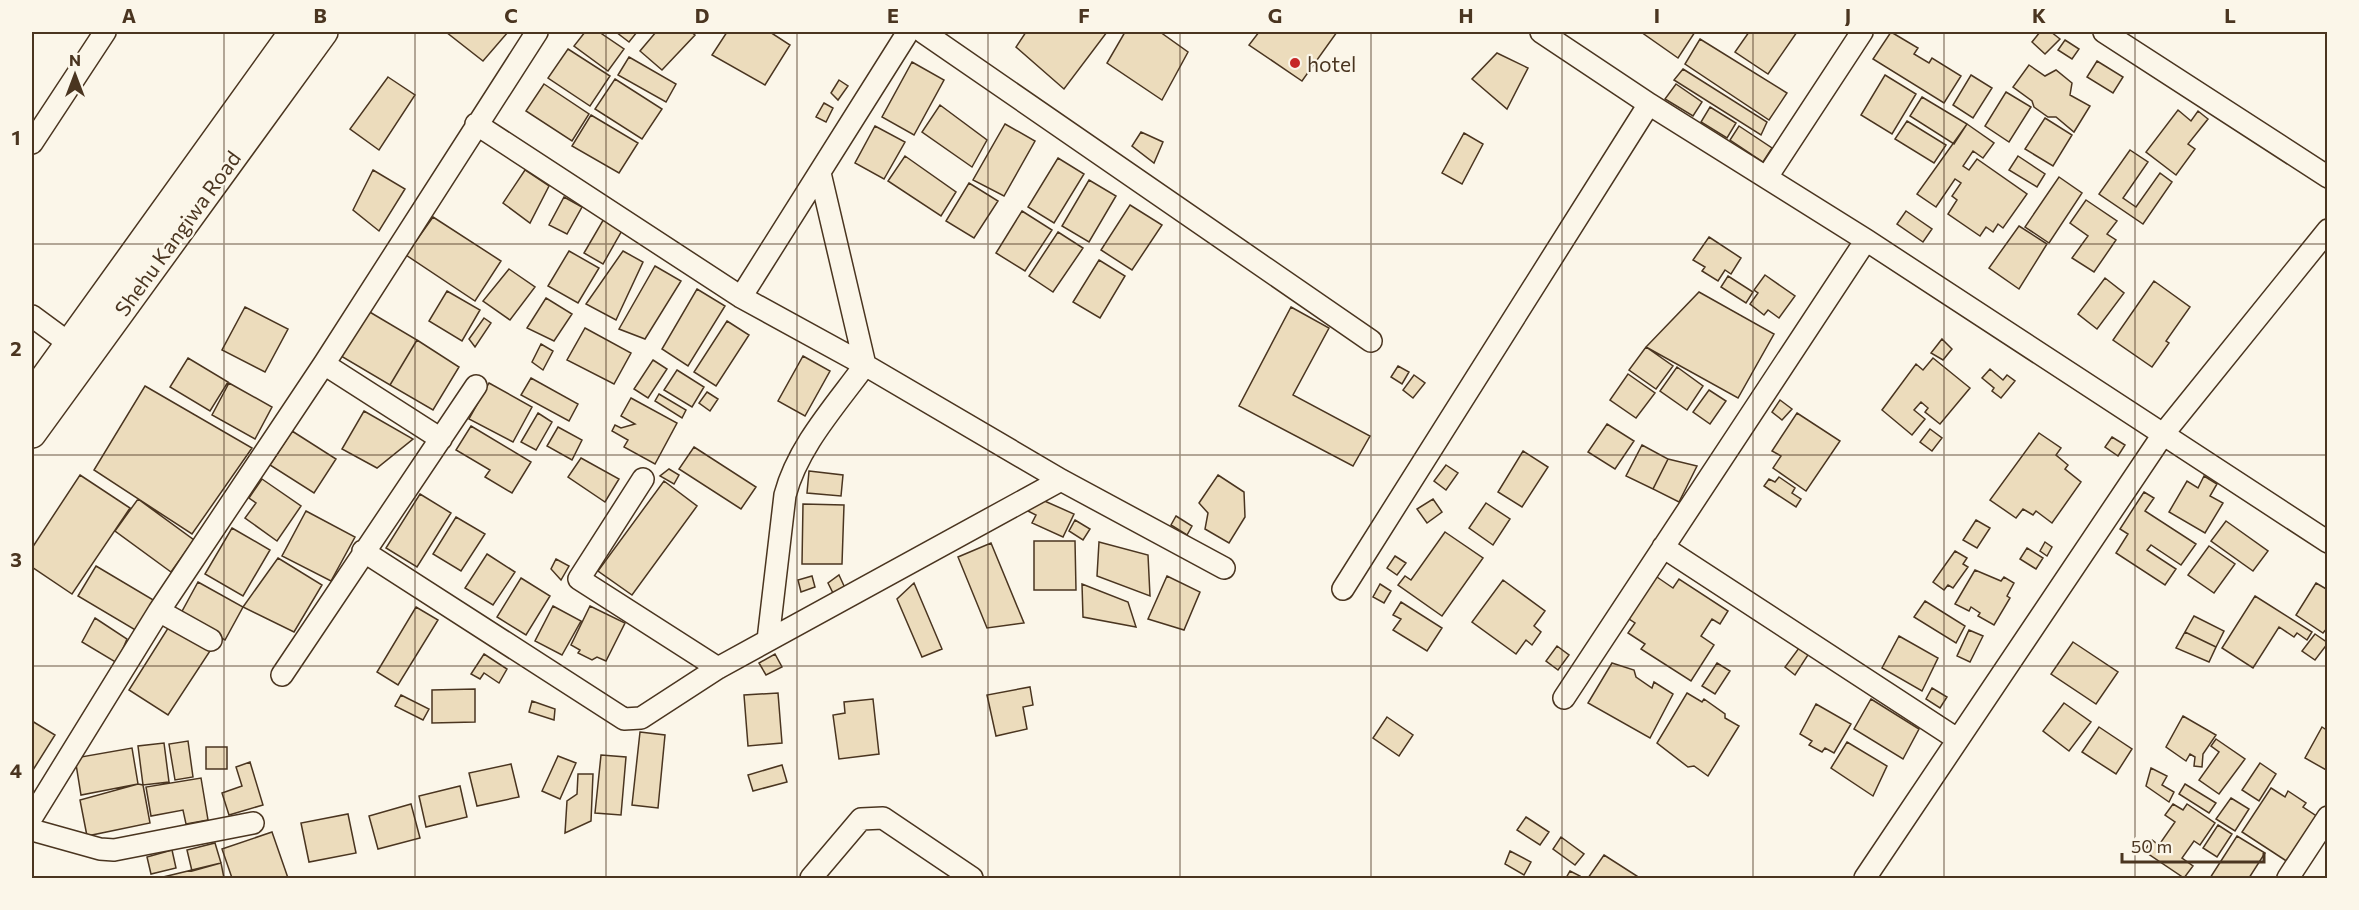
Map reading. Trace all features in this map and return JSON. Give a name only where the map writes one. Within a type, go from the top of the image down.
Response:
[{"type":"main road","name":"Shehu Kangiwa Road","points":[[32,395],[293,32]]},
{"type":"main road","name":"Shehu Kangiwa Road","points":[[32,434],[324,32]]},
{"type":"street","points":[[32,143],[105,32]]},
{"type":"street","points":[[32,817],[159,611],[324,364],[537,32]]},
{"type":"street","points":[[741,297],[908,32]]},
{"type":"street","points":[[922,32],[1371,341]]},
{"type":"street","points":[[1541,32],[1649,104],[1866,240],[2164,433],[2328,542]]},
{"type":"street","points":[[1767,177],[1862,32]]},
{"type":"street","points":[[2104,32],[2328,177]]},
{"type":"street","points":[[1343,589],[1649,104]]},
{"type":"street","points":[[476,124],[741,297],[865,364],[1061,480],[1224,568]]},
{"type":"street","points":[[768,640],[785,495],[790,475],[801,453],[865,364],[820,174]]},
{"type":"street","points":[[1865,879],[2164,433],[2328,230]]},
{"type":"street","points":[[1564,698],[1866,240]]},
{"type":"street","points":[[32,316],[70,344]]},
{"type":"street","points":[[324,364],[382,399],[441,439]]},
{"type":"street","points":[[282,675],[363,551],[476,386]]},
{"type":"street","points":[[643,479],[579,579],[718,668]]},
{"type":"street","points":[[363,551],[624,719],[641,718],[718,668],[1061,480]]},
{"type":"street","points":[[1663,547],[1957,739]]},
{"type":"street","points":[[159,611],[211,640]]},
{"type":"street","points":[[811,879],[861,819],[883,818],[972,879]]},
{"type":"street","points":[[32,830],[100,849],[114,849],[253,823]]},
{"type":"street","points":[[2288,879],[2325,824]]},
{"type":"building","points":[[446,32],[508,32],[483,61]]},
{"type":"building","points":[[585,32],[599,32],[624,49],[608,71],[574,46]]},
{"type":"building","points":[[616,32],[637,32],[629,42]]},
{"type":"building","points":[[656,32],[691,32],[695,35],[662,70],[640,51]]},
{"type":"building","points":[[727,32],[770,32],[790,45],[765,85],[712,55]]},
{"type":"building","points":[[1026,32],[1107,32],[1064,89],[1016,47]]},
{"type":"building","points":[[1125,32],[1160,32],[1188,52],[1162,100],[1107,63]]},
{"type":"building","name":"hotel","points":[[1259,32],[1337,32],[1302,81],[1249,45]]},
{"type":"building","points":[[1641,32],[1695,32],[1678,58]]},
{"type":"building","points":[[1749,32],[1797,32],[1768,74],[1735,52]]},
{"type":"building","points":[[1891,32],[1918,48],[1914,54],[1929,63],[1932,58],[1961,76],[1944,103],[1873,59]]},
{"type":"building","points":[[2040,32],[2051,32],[2060,39],[2045,54],[2032,42]]},
{"type":"building","points":[[1700,39],[1787,93],[1769,120],[1685,64]]},
{"type":"building","points":[[2065,40],[2079,49],[2072,59],[2058,50]]},
{"type":"building","points":[[568,49],[610,76],[590,106],[548,78]]},
{"type":"building","points":[[1497,53],[1528,68],[1507,109],[1472,79]]},
{"type":"building","points":[[629,57],[676,84],[666,102],[618,75]]},
{"type":"building","points":[[2097,61],[2123,77],[2113,93],[2087,77]]},
{"type":"building","points":[[912,62],[944,80],[914,135],[882,117]]},
{"type":"building","points":[[2029,65],[2045,76],[2056,70],[2072,83],[2070,95],[2090,106],[2074,132],[2056,117],[2048,117],[2034,107],[2032,101],[2013,87]]},
{"type":"building","points":[[1683,69],[1767,122],[1761,135],[1674,80]]},
{"type":"building","points":[[1885,75],[1916,94],[1892,134],[1861,115]]},
{"type":"building","points":[[1971,75],[1992,88],[1973,118],[1953,105]]},
{"type":"building","points":[[388,77],[415,95],[379,150],[350,129]]},
{"type":"building","points":[[615,79],[662,109],[642,139],[595,109]]},
{"type":"building","points":[[839,80],[848,86],[838,100],[831,93]]},
{"type":"building","points":[[544,84],[589,114],[572,141],[526,111]]},
{"type":"building","points":[[1676,84],[1702,102],[1693,116],[1665,99]]},
{"type":"building","points":[[2006,92],[2031,107],[2009,142],[1985,126]]},
{"type":"building","points":[[1922,97],[1967,124],[1954,144],[1910,116]]},
{"type":"building","points":[[824,103],[833,108],[826,122],[816,117]]},
{"type":"building","points":[[940,105],[987,140],[972,167],[922,132]]},
{"type":"building","points":[[1710,107],[1736,123],[1727,138],[1701,122]]},
{"type":"building","points":[[2178,110],[2191,121],[2198,111],[2208,119],[2188,144],[2195,149],[2176,175],[2146,152]]},
{"type":"building","points":[[591,115],[638,143],[619,173],[572,146]]},
{"type":"building","points":[[2045,118],[2072,135],[2053,166],[2025,149]]},
{"type":"building","points":[[1907,121],[1946,145],[1934,163],[1895,139]]},
{"type":"building","points":[[1005,124],[1035,141],[1004,196],[973,180]]},
{"type":"building","points":[[1967,124],[1994,143],[1983,158],[1973,151],[1963,166],[1969,170],[1977,159],[2027,194],[2003,228],[1998,224],[1993,232],[1986,227],[1980,236],[1948,214],[1957,200],[1952,196],[1961,183],[1955,179],[1936,207],[1917,194]]},
{"type":"building","points":[[875,126],[905,142],[884,179],[855,163]]},
{"type":"building","points":[[1739,126],[1772,148],[1763,162],[1730,140]]},
{"type":"building","points":[[1141,132],[1163,142],[1154,163],[1132,146]]},
{"type":"building","points":[[1464,133],[1483,144],[1462,184],[1442,173]]},
{"type":"building","points":[[2130,150],[2148,162],[2123,198],[2136,207],[2160,173],[2172,182],[2143,224],[2099,194]]},
{"type":"building","points":[[905,156],[956,192],[941,216],[888,181]]},
{"type":"building","points":[[2018,156],[2045,174],[2037,187],[2009,170]]},
{"type":"building","points":[[1058,158],[1084,174],[1054,223],[1028,207]]},
{"type":"building","points":[[373,170],[405,189],[379,231],[353,210]]},
{"type":"building","points":[[525,170],[549,186],[530,223],[503,203]]},
{"type":"building","points":[[2059,177],[2082,193],[2049,243],[2025,227]]},
{"type":"building","points":[[1089,180],[1116,196],[1089,242],[1062,226]]},
{"type":"building","points":[[969,183],[998,201],[974,238],[946,221]]},
{"type":"building","points":[[564,197],[582,207],[567,234],[549,225]]},
{"type":"building","points":[[2086,200],[2117,221],[2107,234],[2116,240],[2094,272],[2072,258],[2088,236],[2070,223]]},
{"type":"building","points":[[1130,205],[1162,225],[1132,270],[1101,250]]},
{"type":"building","points":[[1022,211],[1052,230],[1025,271],[996,253]]},
{"type":"building","points":[[1906,211],[1932,229],[1923,242],[1897,224]]},
{"type":"building","points":[[433,217],[501,261],[475,301],[406,255]]},
{"type":"building","points":[[605,217],[624,227],[603,264],[584,253]]},
{"type":"building","points":[[2019,226],[2047,244],[2019,289],[1989,268]]},
{"type":"building","points":[[1058,232],[1083,248],[1053,292],[1029,276]]},
{"type":"building","points":[[1709,237],[1741,258],[1731,274],[1725,270],[1718,281],[1702,271],[1705,267],[1693,260]]},
{"type":"building","points":[[569,251],[599,268],[578,303],[548,286]]},
{"type":"building","points":[[623,251],[643,262],[616,320],[586,304]]},
{"type":"building","points":[[1099,260],[1125,276],[1100,318],[1073,302]]},
{"type":"building","points":[[655,266],[681,281],[645,339],[619,329]]},
{"type":"building","points":[[509,269],[535,287],[510,320],[483,301]]},
{"type":"building","points":[[1765,275],[1795,296],[1779,318],[1768,310],[1764,315],[1750,304],[1758,293],[1754,290]]},
{"type":"building","points":[[1728,276],[1753,292],[1746,303],[1721,287]]},
{"type":"building","points":[[2105,278],[2124,293],[2097,329],[2078,314]]},
{"type":"building","points":[[2154,281],[2190,307],[2166,341],[2169,343],[2152,367],[2113,340]]},
{"type":"building","points":[[697,289],[725,306],[688,366],[662,349]]},
{"type":"building","points":[[447,291],[480,310],[462,341],[429,321]]},
{"type":"building","points":[[1699,292],[1774,334],[1738,398],[1646,347]]},
{"type":"building","points":[[546,298],[572,314],[554,341],[527,328]]},
{"type":"building","points":[[245,307],[288,329],[265,372],[222,350]]},
{"type":"building","points":[[1291,307],[1329,328],[1293,395],[1370,436],[1353,466],[1239,406]]},
{"type":"building","points":[[368,311],[417,340],[390,385],[341,356]]},
{"type":"building","points":[[484,318],[491,323],[475,347],[469,339]]},
{"type":"building","points":[[727,321],[749,335],[716,386],[694,372]]},
{"type":"building","points":[[585,328],[631,353],[614,384],[567,360]]},
{"type":"building","points":[[1942,339],[1952,349],[1943,360],[1931,353]]},
{"type":"building","points":[[417,340],[459,367],[433,410],[390,385]]},
{"type":"building","points":[[541,344],[553,351],[543,370],[532,362]]},
{"type":"building","points":[[1646,347],[1673,366],[1656,389],[1629,370]]},
{"type":"building","points":[[803,356],[830,371],[805,416],[778,401]]},
{"type":"building","points":[[188,358],[228,382],[210,411],[170,387]]},
{"type":"building","points":[[1933,358],[1970,388],[1940,424],[1925,412],[1928,408],[1921,402],[1914,410],[1925,419],[1912,435],[1882,410],[1916,364],[1923,370]]},
{"type":"building","points":[[653,360],[667,369],[648,398],[634,389]]},
{"type":"building","points":[[1398,366],[1409,372],[1402,384],[1391,377]]},
{"type":"building","points":[[1677,367],[1703,386],[1687,410],[1660,391]]},
{"type":"building","points":[[1990,369],[2003,380],[2007,375],[2015,381],[2001,398],[1992,391],[1994,388],[1982,378]]},
{"type":"building","points":[[677,370],[704,387],[692,407],[664,390]]},
{"type":"building","points":[[1628,374],[1655,393],[1636,418],[1610,400]]},
{"type":"building","points":[[1414,375],[1425,383],[1413,398],[1403,390]]},
{"type":"building","points":[[531,378],[578,404],[569,421],[521,395]]},
{"type":"building","points":[[229,383],[272,407],[255,439],[212,415]]},
{"type":"building","points":[[489,383],[532,407],[513,442],[469,419]]},
{"type":"building","points":[[145,386],[252,448],[192,534],[94,470]]},
{"type":"building","points":[[1709,390],[1726,401],[1710,424],[1693,412]]},
{"type":"building","points":[[707,392],[718,399],[710,411],[699,403]]},
{"type":"building","points":[[659,394],[686,410],[682,418],[655,401]]},
{"type":"building","points":[[631,398],[677,423],[655,464],[624,447],[628,440],[612,431],[615,425],[621,428],[635,424],[621,416]]},
{"type":"building","points":[[1780,400],[1792,409],[1782,420],[1772,412]]},
{"type":"building","points":[[364,411],[413,439],[377,468],[342,449]]},
{"type":"building","points":[[538,413],[552,422],[536,450],[521,442]]},
{"type":"building","points":[[1797,413],[1840,441],[1806,491],[1773,468],[1781,456],[1772,451]]},
{"type":"building","points":[[1607,424],[1634,441],[1615,469],[1588,452]]},
{"type":"building","points":[[471,426],[531,462],[512,493],[485,477],[490,470],[456,450]]},
{"type":"building","points":[[558,427],[582,440],[572,460],[547,446]]},
{"type":"building","points":[[1930,429],[1942,438],[1932,451],[1920,442]]},
{"type":"building","points":[[292,431],[336,459],[314,493],[270,465]]},
{"type":"building","points":[[2039,433],[2061,448],[2056,455],[2068,465],[2065,469],[2081,482],[2052,523],[2036,511],[2033,515],[2023,509],[2016,518],[1990,500]]},
{"type":"building","points":[[2112,437],[2125,445],[2118,456],[2105,447]]},
{"type":"building","points":[[1642,445],[1668,459],[1653,489],[1626,476]]},
{"type":"building","points":[[694,447],[756,487],[741,509],[679,469]]},
{"type":"building","points":[[1523,451],[1548,467],[1522,507],[1498,492]]},
{"type":"building","points":[[581,458],[619,479],[605,502],[568,477]]},
{"type":"building","points":[[1668,459],[1697,466],[1679,502],[1653,489]]},
{"type":"building","points":[[1446,465],[1458,473],[1446,490],[1434,481]]},
{"type":"building","points":[[669,469],[679,475],[674,484],[660,476]]},
{"type":"building","points":[[809,471],[843,475],[841,496],[807,493]]},
{"type":"building","points":[[80,475],[130,508],[72,594],[32,567],[32,548]]},
{"type":"building","points":[[1218,475],[1244,492],[1245,517],[1229,543],[1205,529],[1208,513],[1199,503]]},
{"type":"building","points":[[2204,476],[2217,484],[2210,496],[2223,503],[2205,533],[2169,512],[2187,481],[2198,488]]},
{"type":"building","points":[[1779,477],[1795,488],[1792,493],[1801,499],[1796,507],[1764,486],[1769,479],[1775,482]]},
{"type":"building","points":[[262,479],[301,506],[277,541],[245,518],[256,503],[249,498]]},
{"type":"building","points":[[664,481],[697,506],[632,595],[598,571]]},
{"type":"building","points":[[2144,492],[2154,498],[2145,511],[2196,544],[2181,565],[2151,545],[2147,550],[2176,569],[2165,585],[2116,553],[2128,534],[2120,529]]},
{"type":"building","points":[[420,494],[451,513],[417,567],[386,548]]},
{"type":"building","points":[[138,499],[194,540],[171,572],[115,531]]},
{"type":"building","points":[[1040,499],[1074,514],[1063,537],[1032,523],[1036,515],[1026,510]]},
{"type":"building","points":[[1433,499],[1442,512],[1427,523],[1417,509]]},
{"type":"building","points":[[1486,503],[1510,519],[1493,545],[1469,528]]},
{"type":"building","points":[[803,504],[844,505],[842,564],[802,564]]},
{"type":"building","points":[[306,511],[355,537],[331,581],[282,556]]},
{"type":"building","points":[[1176,516],[1192,526],[1187,535],[1171,525]]},
{"type":"building","points":[[456,517],[485,534],[461,571],[433,554]]},
{"type":"building","points":[[1075,520],[1090,529],[1083,540],[1069,531]]},
{"type":"building","points":[[1976,520],[1990,528],[1977,548],[1963,540]]},
{"type":"building","points":[[2226,521],[2268,551],[2253,571],[2211,541]]},
{"type":"building","points":[[232,528],[270,550],[243,596],[205,574]]},
{"type":"building","points":[[1445,532],[1483,558],[1442,616],[1398,585],[1405,576],[1411,580]]},
{"type":"building","points":[[1034,541],[1075,541],[1076,590],[1034,590]]},
{"type":"building","points":[[1099,542],[1148,555],[1150,596],[1097,576]]},
{"type":"building","points":[[2045,542],[2052,547],[2047,556],[2040,551]]},
{"type":"building","points":[[991,543],[1024,623],[987,628],[958,557]]},
{"type":"building","points":[[2209,546],[2235,564],[2214,593],[2188,575]]},
{"type":"building","points":[[2027,548],[2043,558],[2036,569],[2020,559]]},
{"type":"building","points":[[1955,551],[1967,558],[1963,564],[1968,567],[1953,588],[1948,585],[1944,590],[1933,582]]},
{"type":"building","points":[[487,554],[515,572],[493,605],[465,588]]},
{"type":"building","points":[[1395,556],[1406,563],[1397,575],[1387,568]]},
{"type":"building","points":[[278,558],[322,585],[294,632],[243,607]]},
{"type":"building","points":[[556,559],[569,566],[561,580],[551,569]]},
{"type":"building","points":[[96,566],[155,601],[137,631],[78,596]]},
{"type":"building","points":[[1975,570],[2001,581],[2004,577],[2014,583],[2007,596],[2010,598],[1994,625],[1978,616],[1980,613],[1971,607],[1969,611],[1955,604]]},
{"type":"building","points":[[839,575],[845,588],[833,593],[828,583]]},
{"type":"building","points":[[1654,575],[1673,588],[1679,579],[1728,611],[1720,624],[1712,619],[1701,636],[1714,645],[1691,681],[1641,649],[1645,644],[1628,633],[1635,623],[1626,617]]},
{"type":"building","points":[[812,576],[815,587],[801,592],[798,580]]},
{"type":"building","points":[[1167,576],[1200,592],[1184,630],[1148,619]]},
{"type":"building","points":[[521,578],[550,596],[526,635],[497,617]]},
{"type":"building","points":[[1503,580],[1545,611],[1534,626],[1541,632],[1532,645],[1526,640],[1516,654],[1472,622]]},
{"type":"building","points":[[198,582],[243,607],[225,640],[180,615]]},
{"type":"building","points":[[914,583],[942,649],[922,657],[897,599]]},
{"type":"building","points":[[2316,583],[2328,590],[2328,627],[2323,633],[2296,615]]},
{"type":"building","points":[[1082,584],[1128,602],[1136,627],[1083,617]]},
{"type":"building","points":[[1380,584],[1391,591],[1384,603],[1373,597]]},
{"type":"building","points":[[2255,596],[2312,632],[2307,640],[2297,633],[2294,637],[2279,627],[2253,668],[2222,648]]},
{"type":"building","points":[[1925,601],[1965,626],[1956,643],[1914,617]]},
{"type":"building","points":[[1401,602],[1442,628],[1427,651],[1393,630],[1401,619],[1393,615]]},
{"type":"building","points":[[553,606],[581,621],[562,655],[535,641]]},
{"type":"building","points":[[590,606],[625,623],[606,661],[597,657],[592,660],[578,653],[580,650],[571,645]]},
{"type":"building","points":[[416,607],[438,620],[398,685],[377,672]]},
{"type":"building","points":[[2194,616],[2224,631],[2216,647],[2185,632]]},
{"type":"building","points":[[95,618],[127,639],[117,663],[82,642]]},
{"type":"building","points":[[170,625],[210,651],[168,715],[129,690]]},
{"type":"building","points":[[1969,630],[1983,636],[1970,662],[1957,656]]},
{"type":"building","points":[[2185,632],[2216,647],[2209,662],[2176,648]]},
{"type":"building","points":[[2315,634],[2328,643],[2315,660],[2302,651]]},
{"type":"building","points":[[1899,636],[1938,658],[1922,691],[1882,668]]},
{"type":"building","points":[[2073,642],[2118,672],[2096,704],[2051,674]]},
{"type":"building","points":[[1557,646],[1569,655],[1558,670],[1546,661]]},
{"type":"building","points":[[1799,648],[1808,655],[1795,675],[1785,667]]},
{"type":"building","points":[[484,654],[507,669],[499,683],[484,673],[480,679],[471,674]]},
{"type":"building","points":[[775,654],[782,667],[766,675],[759,663]]},
{"type":"building","points":[[1612,663],[1634,670],[1636,677],[1652,688],[1654,682],[1673,694],[1650,738],[1588,703]]},
{"type":"building","points":[[1717,663],[1730,671],[1715,694],[1702,686]]},
{"type":"building","points":[[1030,687],[1033,705],[1023,707],[1027,729],[996,736],[987,695]]},
{"type":"building","points":[[1932,688],[1947,697],[1940,708],[1926,699]]},
{"type":"building","points":[[475,689],[475,722],[432,723],[432,690]]},
{"type":"building","points":[[778,693],[782,743],[748,746],[744,695]]},
{"type":"building","points":[[1687,693],[1702,702],[1704,699],[1725,714],[1725,718],[1739,726],[1708,776],[1694,766],[1688,767],[1657,743]]},
{"type":"building","points":[[401,695],[429,709],[423,720],[395,706]]},
{"type":"building","points":[[873,699],[879,754],[839,759],[833,715],[845,713],[844,702]]},
{"type":"building","points":[[1871,699],[1919,729],[1903,759],[1854,729]]},
{"type":"building","points":[[532,701],[555,709],[554,720],[529,712]]},
{"type":"building","points":[[2064,703],[2091,722],[2069,751],[2043,731]]},
{"type":"building","points":[[1816,704],[1851,724],[1834,753],[1825,748],[1822,752],[1809,745],[1812,741],[1800,734]]},
{"type":"building","points":[[2183,716],[2216,735],[2203,754],[2202,767],[2194,766],[2195,757],[2190,754],[2186,761],[2166,747]]},
{"type":"building","points":[[1387,717],[1413,735],[1399,756],[1373,738]]},
{"type":"building","points":[[32,721],[55,735],[33,770],[32,770]]},
{"type":"building","points":[[2099,727],[2132,749],[2116,774],[2082,752]]},
{"type":"building","points":[[2322,727],[2328,731],[2328,771],[2305,758]]},
{"type":"building","points":[[640,732],[665,735],[658,808],[632,805]]},
{"type":"building","points":[[2216,739],[2245,759],[2219,794],[2199,780],[2219,752],[2211,746]]},
{"type":"building","points":[[188,741],[193,777],[175,780],[169,744]]},
{"type":"building","points":[[1847,742],[1887,766],[1873,796],[1831,768]]},
{"type":"building","points":[[164,743],[169,782],[143,785],[138,746]]},
{"type":"building","points":[[206,747],[227,747],[227,769],[206,769]]},
{"type":"building","points":[[132,748],[138,784],[81,795],[75,758]]},
{"type":"building","points":[[601,755],[626,757],[621,815],[595,813]]},
{"type":"building","points":[[558,756],[576,763],[560,799],[542,791]]},
{"type":"building","points":[[250,762],[263,805],[229,815],[222,793],[242,786],[236,767]]},
{"type":"building","points":[[2260,763],[2276,774],[2259,801],[2242,790]]},
{"type":"building","points":[[511,764],[519,797],[477,806],[469,773]]},
{"type":"building","points":[[782,765],[787,782],[753,791],[748,775]]},
{"type":"building","points":[[2151,768],[2167,776],[2162,785],[2174,792],[2169,802],[2146,786]]},
{"type":"building","points":[[578,774],[593,774],[591,821],[565,833],[567,801],[577,794]]},
{"type":"building","points":[[201,778],[208,820],[186,824],[183,810],[151,816],[146,787]]},
{"type":"building","points":[[138,784],[143,785],[150,823],[87,836],[80,800]]},
{"type":"building","points":[[2185,784],[2216,803],[2209,813],[2179,794]]},
{"type":"building","points":[[460,786],[467,817],[426,827],[419,796]]},
{"type":"building","points":[[2271,788],[2285,797],[2288,791],[2306,803],[2303,807],[2318,817],[2288,862],[2242,832]]},
{"type":"building","points":[[2231,798],[2249,809],[2235,831],[2216,819]]},
{"type":"building","points":[[411,804],[420,838],[378,849],[369,816]]},
{"type":"building","points":[[2173,804],[2183,810],[2187,804],[2215,823],[2200,845],[2194,841],[2182,858],[2193,866],[2184,878],[2144,851],[2152,840],[2159,845],[2175,822],[2165,815]]},
{"type":"building","points":[[348,814],[356,853],[309,862],[301,823]]},
{"type":"building","points":[[1526,817],[1549,832],[1540,845],[1517,830]]},
{"type":"building","points":[[2218,825],[2232,834],[2217,857],[2203,848]]},
{"type":"building","points":[[272,832],[288,878],[232,878],[222,849]]},
{"type":"building","points":[[2237,836],[2265,853],[2249,878],[2210,878]]},
{"type":"building","points":[[1561,837],[1584,854],[1575,865],[1553,849]]},
{"type":"building","points":[[215,843],[221,863],[192,871],[187,850]]},
{"type":"building","points":[[172,850],[176,868],[151,874],[147,857]]},
{"type":"building","points":[[1510,851],[1531,862],[1524,875],[1505,864]]},
{"type":"building","points":[[1604,855],[1640,878],[1588,878]]},
{"type":"building","points":[[221,863],[224,878],[159,878]]},
{"type":"building","points":[[1570,871],[1580,876],[1579,878],[1566,878]]},
{"type":"place","name":"hotel","points":[[1295,63]]}]
